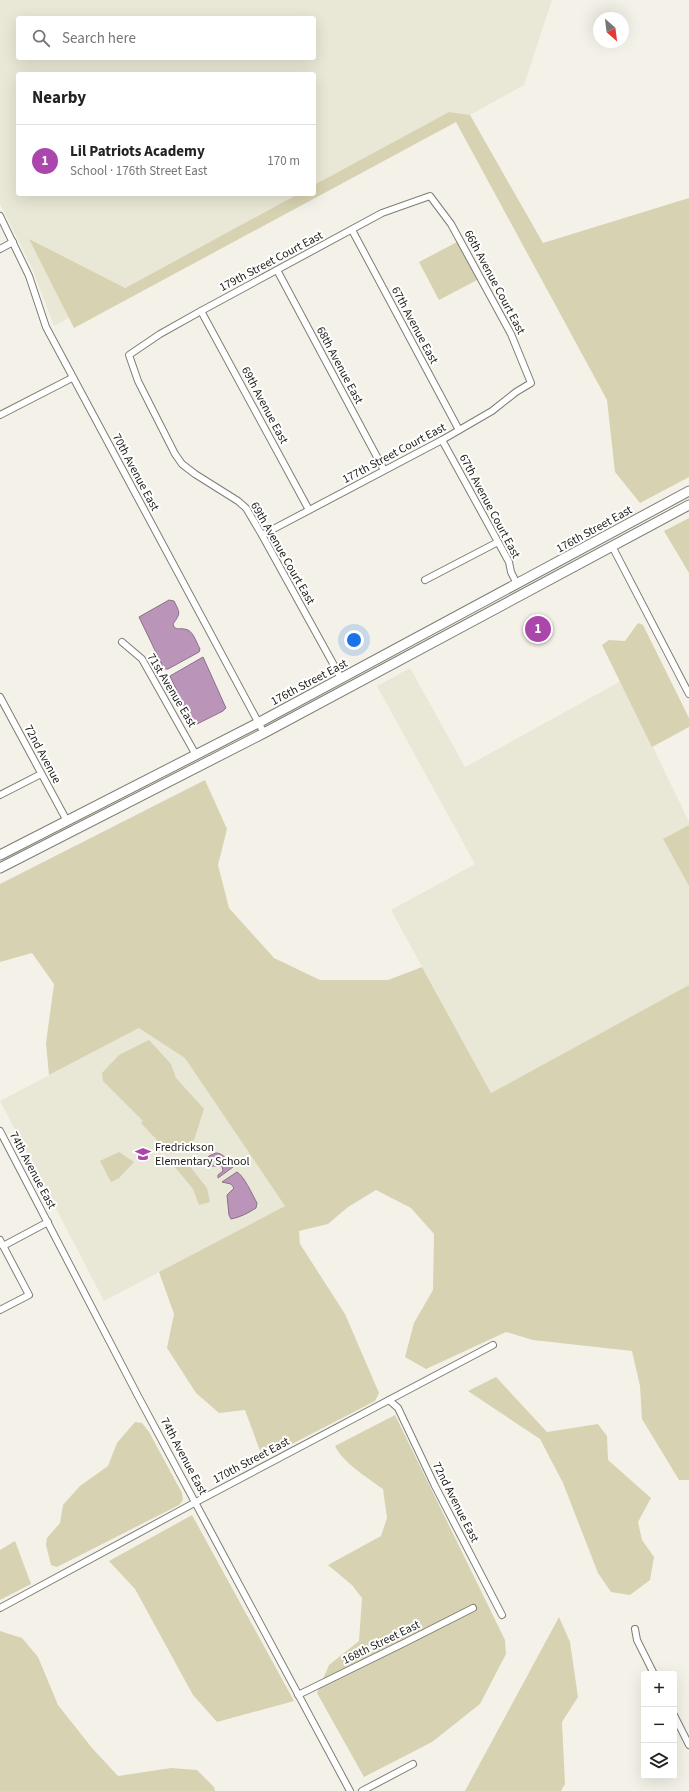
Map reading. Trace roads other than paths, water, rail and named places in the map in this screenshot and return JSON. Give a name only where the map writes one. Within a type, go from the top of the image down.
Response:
[{"type":"main road","name":"176th Street East","points":[[0,855],[258,723],[689,491]]},
{"type":"main road","points":[[656,523],[689,496]]},
{"type":"main road","name":"176th Street East","points":[[0,868],[264,734],[689,505]]},
{"type":"street","name":"179th Street Court East","points":[[129,355],[160,334],[382,214],[430,196]]},
{"type":"street","name":"66th Avenue Court East","points":[[430,196],[451,224],[511,334],[531,384]]},
{"type":"street","name":"70th Avenue East","points":[[0,216],[14,242],[29,276],[46,327],[264,734]]},
{"type":"street","name":"67th Avenue East","points":[[352,230],[459,430]]},
{"type":"street","points":[[0,249],[14,242]]},
{"type":"street","name":"68th Avenue East","points":[[277,270],[384,470]]},
{"type":"street","name":"69th Avenue East","points":[[202,311],[309,510]]},
{"type":"street","name":"69th Avenue Court East","points":[[129,355],[138,381],[175,454],[182,464],[195,474],[238,500],[246,508],[342,678]]},
{"type":"street","points":[[0,415],[72,378]]},
{"type":"street","name":"177th Street Court East","points":[[262,535],[442,440],[492,411],[516,392],[531,384]]},
{"type":"street","name":"67th Avenue Court East","points":[[442,440],[509,562],[511,572],[517,584]]},
{"type":"street","points":[[425,580],[498,542]]},
{"type":"street","points":[[612,546],[689,694]]},
{"type":"street","name":"71st Avenue East","points":[[122,642],[142,658],[196,755]]},
{"type":"street","name":"72nd Avenue","points":[[0,697],[67,821]]},
{"type":"street","points":[[0,713],[7,709]]},
{"type":"street","points":[[0,795],[41,774]]},
{"type":"street","name":"74th Avenue East","points":[[0,1131],[138,1396],[350,1791]]},
{"type":"street","points":[[0,1310],[29,1295],[1,1243],[48,1222]]},
{"type":"street","name":"170th Street East","points":[[0,1608],[196,1502],[493,1346]]},
{"type":"street","name":"72nd Avenue East","points":[[389,1400],[398,1408],[437,1490],[502,1615]]},
{"type":"street","name":"168th Street East","points":[[298,1695],[472,1608]]},
{"type":"street","points":[[635,1629],[637,1640],[652,1671]]},
{"type":"street","points":[[677,1721],[689,1745]]},
{"type":"street","points":[[362,1791],[413,1764]]},
{"type":"place","name":"Lil Patriots Academy","points":[[538,629]]},
{"type":"place","name":"Fredrickson Elementary School","points":[[143,1154]]}]
